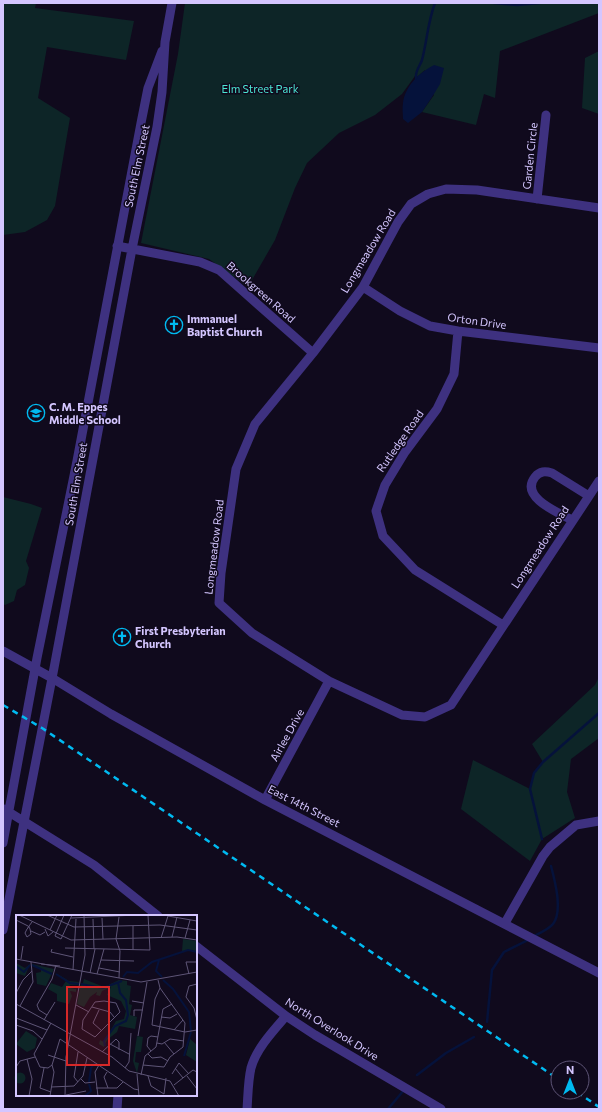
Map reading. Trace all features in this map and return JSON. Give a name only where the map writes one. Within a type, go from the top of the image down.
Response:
[{"type":"street","name":"South Elm Street","points":[[3,930],[73,568],[91,463],[118,329],[132,249],[157,127],[162,92],[166,42],[172,3]]},
{"type":"street","name":"South Elm Street","points":[[3,843],[6,810],[77,461],[148,88],[166,42]]},
{"type":"street","points":[[148,88],[162,92]]},
{"type":"street","name":"Garden Circle","points":[[537,199],[546,114]]},
{"type":"street","points":[[141,123],[157,127]]},
{"type":"street","name":"Longmeadow Road","points":[[599,208],[477,190],[446,189],[428,194],[411,204],[398,222],[362,287],[313,354],[256,424],[236,469],[221,573],[219,603],[252,633],[330,681],[402,715],[425,717],[452,705],[503,625],[599,481]]},
{"type":"street","name":"Brookgreen Road","points":[[117,246],[200,262],[218,270],[313,354]]},
{"type":"street","name":"Orton Drive","points":[[362,287],[400,311],[430,326],[458,331],[599,348]]},
{"type":"street","points":[[102,325],[118,329]]},
{"type":"street","name":"Rutledge Road","points":[[458,331],[454,374],[437,409],[405,452],[385,485],[376,512],[382,536],[415,570],[503,625]]},
{"type":"street","points":[[77,461],[91,463]]},
{"type":"street","points":[[572,520],[536,498],[532,492],[535,477],[546,471],[552,473],[588,496]]},
{"type":"street","points":[[56,564],[73,568]]},
{"type":"street","name":"East 14th Street","points":[[3,651],[52,678],[111,714],[265,800],[599,972]]},
{"type":"street","name":"Airlee Drive","points":[[265,800],[330,681]]},
{"type":"street","points":[[6,810],[94,865],[157,915]]},
{"type":"street","points":[[505,923],[543,856],[550,847],[576,825],[599,821]]},
{"type":"street","name":"North Overlook Drive","points":[[197,947],[286,1016],[441,1109]]},
{"type":"street","points":[[247,1109],[251,1068],[255,1058],[286,1016]]},
{"type":"street","points":[[117,1109],[118,1096]]},
{"type":"green space","points":[[3,3],[36,3],[35,8],[134,21],[126,60],[47,47],[38,98],[70,118],[55,206],[47,220],[25,232],[3,235]]},
{"type":"green space","name":"Elm Street Park","points":[[185,3],[599,3],[599,13],[500,51],[495,98],[484,94],[476,125],[422,112],[434,95],[425,70],[416,78],[415,76],[402,94],[375,115],[339,133],[307,163],[295,188],[275,240],[248,287],[209,259],[141,243],[178,54]]},
{"type":"green space","points":[[599,51],[599,114],[582,108],[585,58]]},
{"type":"green space","points":[[3,497],[42,508],[26,561],[29,568],[25,585],[17,590],[14,601],[5,605],[3,604]]},
{"type":"green space","points":[[599,677],[599,738],[571,759],[567,792],[575,818],[542,839],[530,861],[461,809],[473,760],[530,789],[534,773],[543,762],[532,744],[595,685]]},
{"type":"water","points":[[434,65],[444,68],[440,84],[422,112],[408,123],[403,119],[404,97],[414,80]]},
{"type":"waterway","points":[[416,78],[417,71],[422,60],[435,3]]},
{"type":"waterway","points":[[494,3],[517,5],[540,3]]},
{"type":"waterway","points":[[542,839],[530,789],[534,773],[543,762],[599,713]]},
{"type":"waterway","points":[[534,936],[549,928],[556,918],[558,904],[551,866]]},
{"type":"waterway","points":[[487,1022],[492,970],[504,952],[528,940]]},
{"type":"waterway","points":[[417,1075],[446,1053],[474,1037]]},
{"type":"waterway","points":[[388,1109],[404,1090]]},
{"type":"railway","points":[[3,705],[42,728],[550,1074]]},
{"type":"railway","points":[[589,1100],[599,1107]]},
{"type":"place","name":"Immanuel Baptist Church","points":[[174,325]]},
{"type":"place","name":"C. M. Eppes Middle School","points":[[36,413]]},
{"type":"place","name":"First Presbyterian Church","points":[[122,637]]}]
